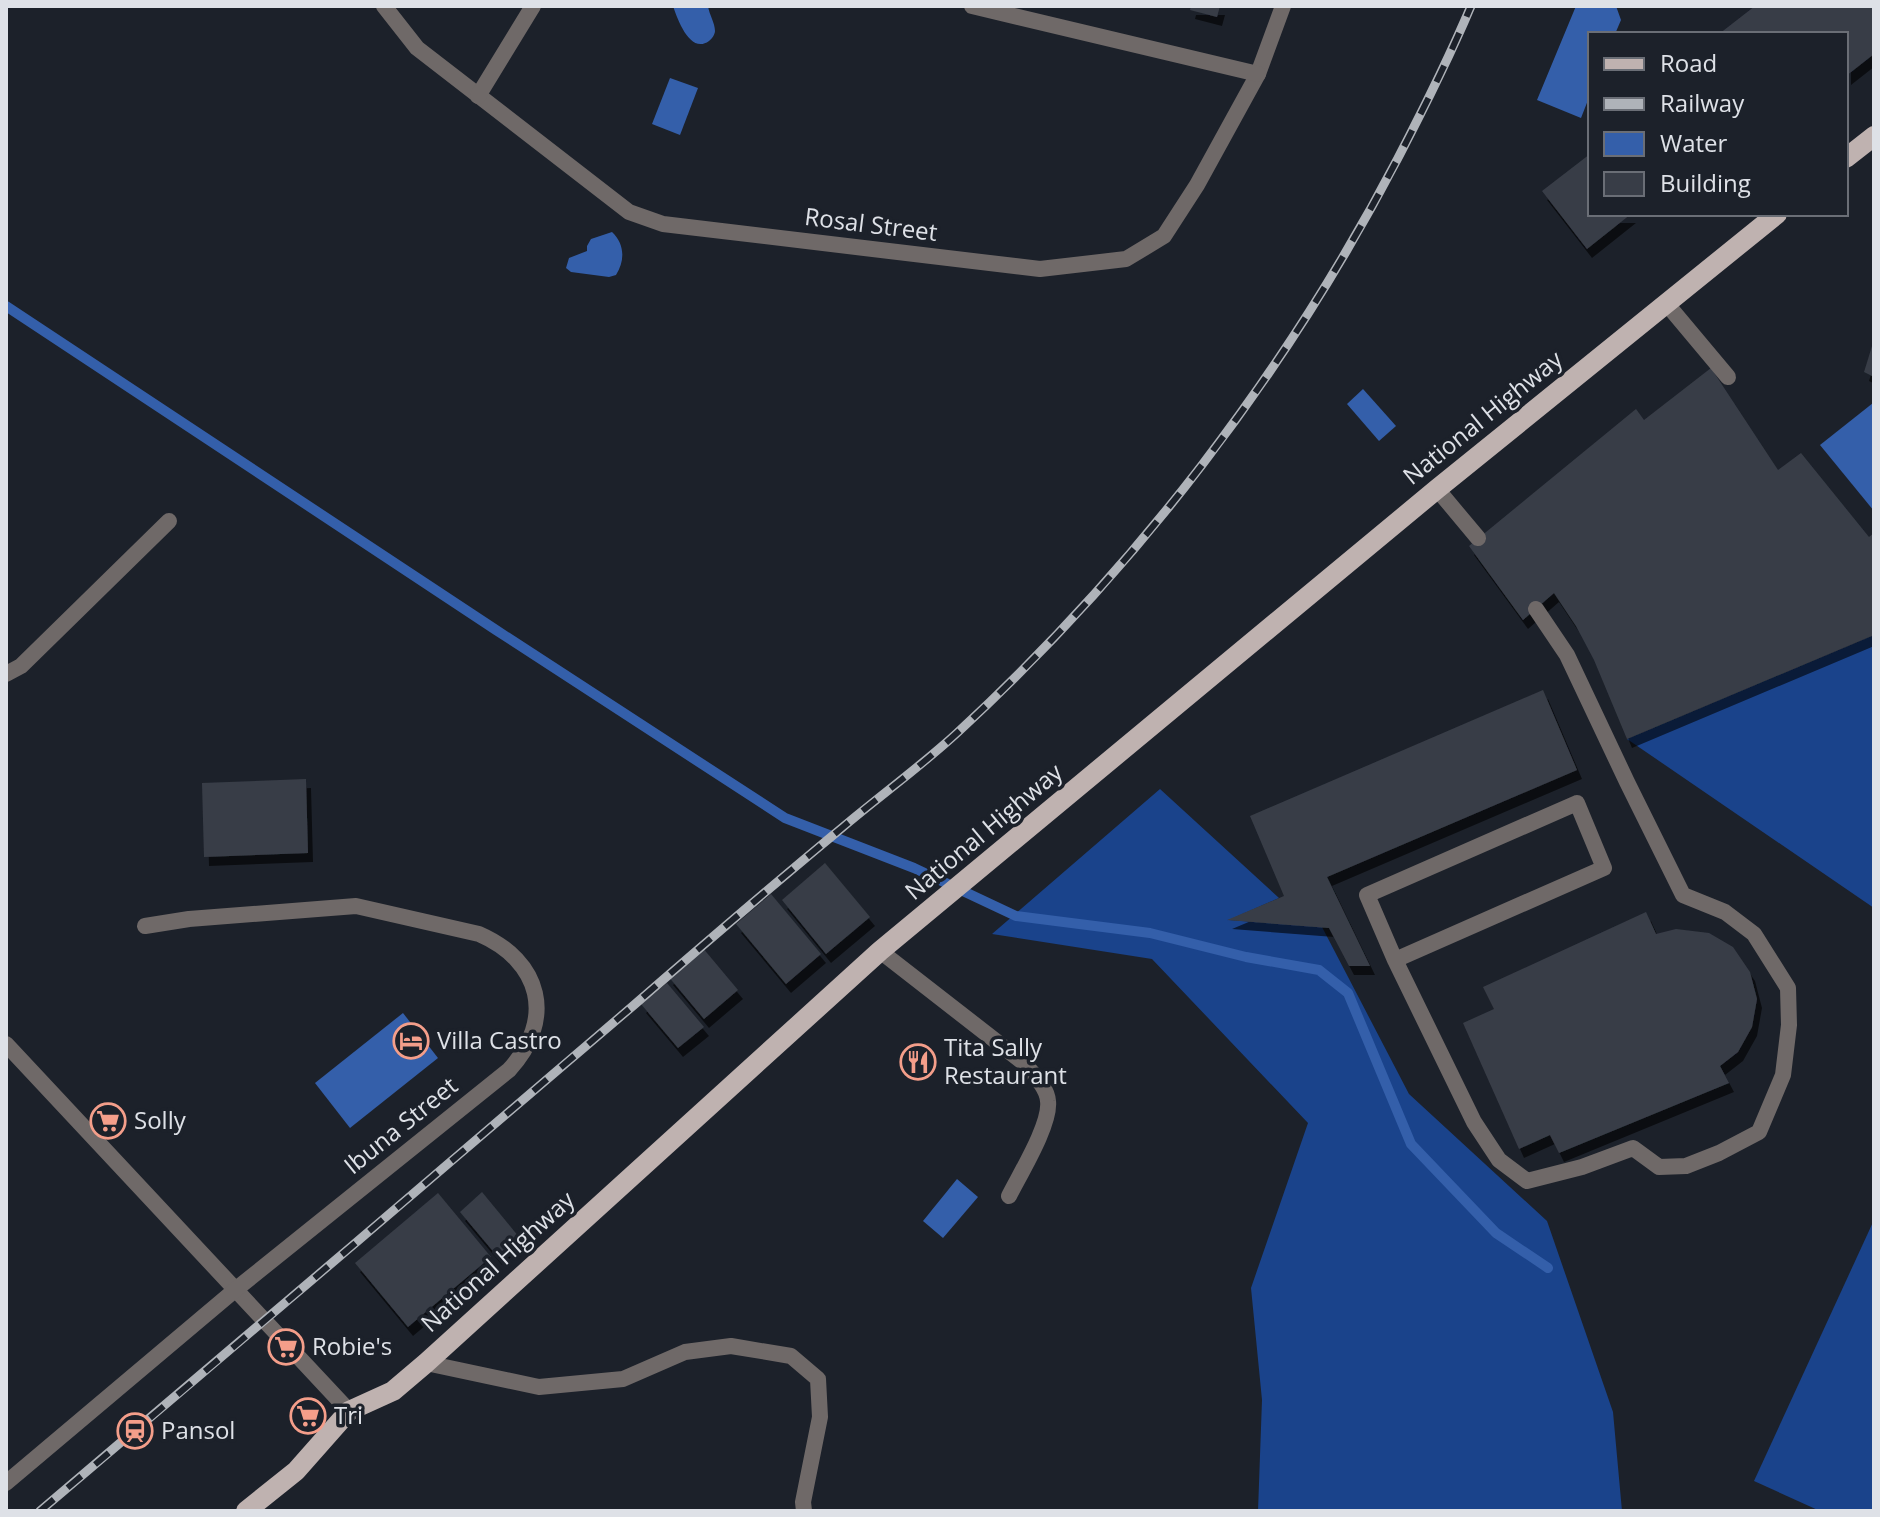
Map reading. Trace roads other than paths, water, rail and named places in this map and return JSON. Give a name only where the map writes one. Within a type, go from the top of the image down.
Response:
[{"type":"main road","points":[[1848,156],[1874,136]]},
{"type":"main road","name":"National Highway","points":[[246,1511],[296,1471],[349,1411],[393,1391],[426,1363],[880,951],[1437,489],[1775,216]]},
{"type":"street","name":"Rosal Street","points":[[384,6],[417,48],[629,212],[663,224],[1040,269],[1126,259],[1164,236],[1197,185],[1258,74],[1283,6]]},
{"type":"street","points":[[478,96],[533,6]]},
{"type":"street","points":[[972,6],[1258,74]]},
{"type":"street","points":[[1666,303],[1728,377]]},
{"type":"street","points":[[1437,489],[1478,538]]},
{"type":"street","points":[[6,674],[21,666],[169,521]]},
{"type":"street","points":[[1395,960],[1604,868],[1577,803],[1367,895],[1395,960],[1474,1122],[1499,1160],[1527,1181],[1582,1167],[1633,1148],[1659,1167],[1686,1166],[1759,1132],[1783,1075],[1789,1025],[1788,988],[1754,934],[1725,912],[1683,895],[1567,655],[1536,609]]},
{"type":"street","name":"Ibuna Street","points":[[6,1483],[235,1290],[509,1070],[531,1041],[536,1024],[534,989],[526,970],[514,954],[498,942],[479,934],[356,906],[189,919],[145,926]]},
{"type":"street","points":[[880,951],[1024,1063],[1043,1086],[1049,1099],[1048,1115],[1009,1196]]},
{"type":"street","points":[[6,1044],[349,1411]]},
{"type":"street","points":[[426,1363],[539,1387],[623,1379],[685,1352],[731,1346],[791,1356],[818,1379],[820,1417],[803,1502],[804,1511]]},
{"type":"water","points":[[673,6],[708,6],[715,28],[711,39],[702,44],[690,39]]},
{"type":"water","points":[[1576,6],[1616,6],[1621,20],[1616,32],[1588,32],[1588,100],[1581,118],[1537,100]]},
{"type":"water","points":[[670,78],[698,88],[680,135],[652,124]]},
{"type":"water","points":[[612,232],[622,253],[616,275],[609,277],[571,272],[566,268],[569,258],[587,251],[591,239]]},
{"type":"water","points":[[1363,389],[1396,426],[1379,441],[1347,404]]},
{"type":"water","points":[[1874,404],[1874,511],[1820,445]]},
{"type":"water","points":[[403,1013],[438,1058],[350,1128],[315,1083]]},
{"type":"water","points":[[957,1179],[978,1197],[943,1238],[923,1221]]},
{"type":"waterway","points":[[6,306],[785,818],[914,868],[1016,916],[1150,933],[1246,957],[1319,970],[1348,993],[1411,1144],[1496,1233],[1548,1268]]},
{"type":"railway","points":[[40,1511],[764,893],[943,745],[1022,670],[1085,604],[1202,465],[1307,315],[1398,158],[1471,6]]},
{"type":"place","name":"Villa Castro","points":[[411,1041]]},
{"type":"place","name":"Tita Sally Restaurant","points":[[918,1062]]},
{"type":"place","name":"Solly","points":[[108,1121]]},
{"type":"place","name":"Robie's","points":[[286,1347]]},
{"type":"place","name":"Tri","points":[[308,1416]]},
{"type":"place","name":"Pansol","points":[[135,1431]]}]
